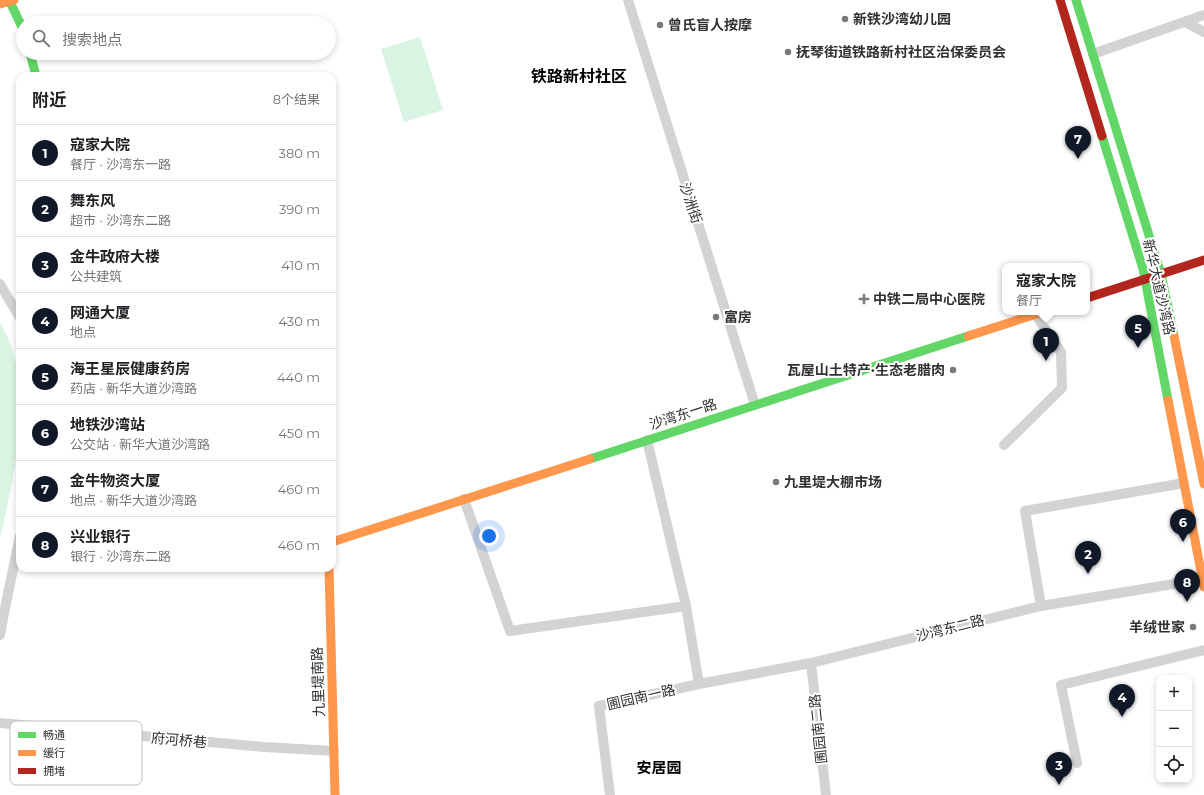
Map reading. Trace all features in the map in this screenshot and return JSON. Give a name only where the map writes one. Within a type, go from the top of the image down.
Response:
[{"type":"street","points":[[0,4],[11,0],[18,16]]},
{"type":"street","name":"沙洲街","points":[[628,0],[756,405]]},
{"type":"street","name":"新华大道沙湾路","points":[[1060,0],[1145,279],[1203,582]]},
{"type":"street","name":"新华大道沙湾路","points":[[1076,0],[1161,274],[1204,484]]},
{"type":"street","points":[[1093,54],[1204,15]]},
{"type":"street","points":[[1185,22],[1204,32]]},
{"type":"street","points":[[32,60],[35,72]]},
{"type":"street","points":[[1090,297],[1204,260]]},
{"type":"street","points":[[0,284],[16,311]]},
{"type":"street","name":"沙湾东一路","points":[[336,541],[1033,315]]},
{"type":"street","points":[[1004,445],[1062,388],[1061,352],[1040,315]]},
{"type":"street","points":[[647,440],[686,606],[699,684]]},
{"type":"street","points":[[1041,606],[1025,511],[1184,484]]},
{"type":"street","points":[[464,499],[510,631],[686,606]]},
{"type":"street","points":[[0,635],[16,555]]},
{"type":"street","name":"九里堤南路","points":[[329,572],[335,795]]},
{"type":"street","name":"沙湾东二路","points":[[699,684],[811,663],[1041,606],[1203,582]]},
{"type":"street","points":[[1077,763],[1061,685],[1204,650]]},
{"type":"street","name":"圃园南二路","points":[[811,663],[826,795]]},
{"type":"street","name":"圃园南一路","points":[[610,795],[599,706],[699,684]]},
{"type":"street","name":"府河桥巷","points":[[0,723],[10,724]]},
{"type":"street","name":"府河桥巷","points":[[142,736],[264,747],[334,751]]},
{"type":"shaded area","points":[[420,37],[443,110],[404,122],[381,49]]},
{"type":"shaded area","points":[[0,323],[11,346],[16,367],[16,458],[0,537]]},
{"type":"traffic: fast","points":[[9,0],[17,16]]},
{"type":"traffic: fast","points":[[1076,0],[1161,274],[1174,336]]},
{"type":"traffic: fast","points":[[32,60],[35,72]]},
{"type":"traffic: fast","points":[[1102,136],[1143,269],[1168,400]]},
{"type":"traffic: fast","points":[[590,459],[968,336]]},
{"type":"traffic: slow","points":[[0,4],[14,0]]},
{"type":"traffic: slow","points":[[968,336],[1034,315]]},
{"type":"traffic: slow","points":[[1174,336],[1204,484]]},
{"type":"traffic: slow","points":[[1168,400],[1204,587]]},
{"type":"traffic: slow","points":[[336,541],[590,459]]},
{"type":"traffic: slow","points":[[329,572],[335,795]]},
{"type":"traffic: jam","points":[[1060,0],[1102,136]]},
{"type":"traffic: jam","points":[[1090,297],[1204,260]]},
{"type":"place","name":"新铁沙湾幼儿园","points":[[845,19]]},
{"type":"place","name":"曾氏盲人按摩","points":[[660,25]]},
{"type":"place","name":"抚琴街道铁路新村社区治保委员会","points":[[788,52]]},
{"type":"place","name":"金牛物资大厦","points":[[1078,159]]},
{"type":"place","name":"中铁二局中心医院","points":[[864,299]]},
{"type":"place","name":"富房","points":[[716,317]]},
{"type":"place","name":"海王星辰健康药房","points":[[1138,348]]},
{"type":"place","name":"寇家大院","points":[[1046,361]]},
{"type":"place","name":"瓦屋山土特产·生态老腊肉","points":[[953,370]]},
{"type":"place","name":"九里堤大棚市场","points":[[776,482]]},
{"type":"place","name":"地铁沙湾站","points":[[1183,542]]},
{"type":"place","name":"舞东风","points":[[1088,574]]},
{"type":"place","name":"兴业银行","points":[[1187,602]]},
{"type":"place","name":"羊绒世家","points":[[1193,627]]},
{"type":"place","name":"网通大厦","points":[[1122,717]]},
{"type":"place","name":"金牛政府大楼","points":[[1059,785]]},
{"type":"district","name":"铁路新村社区","points":[[579,76]]},
{"type":"district","name":"安居园","points":[[659,768]]}]
